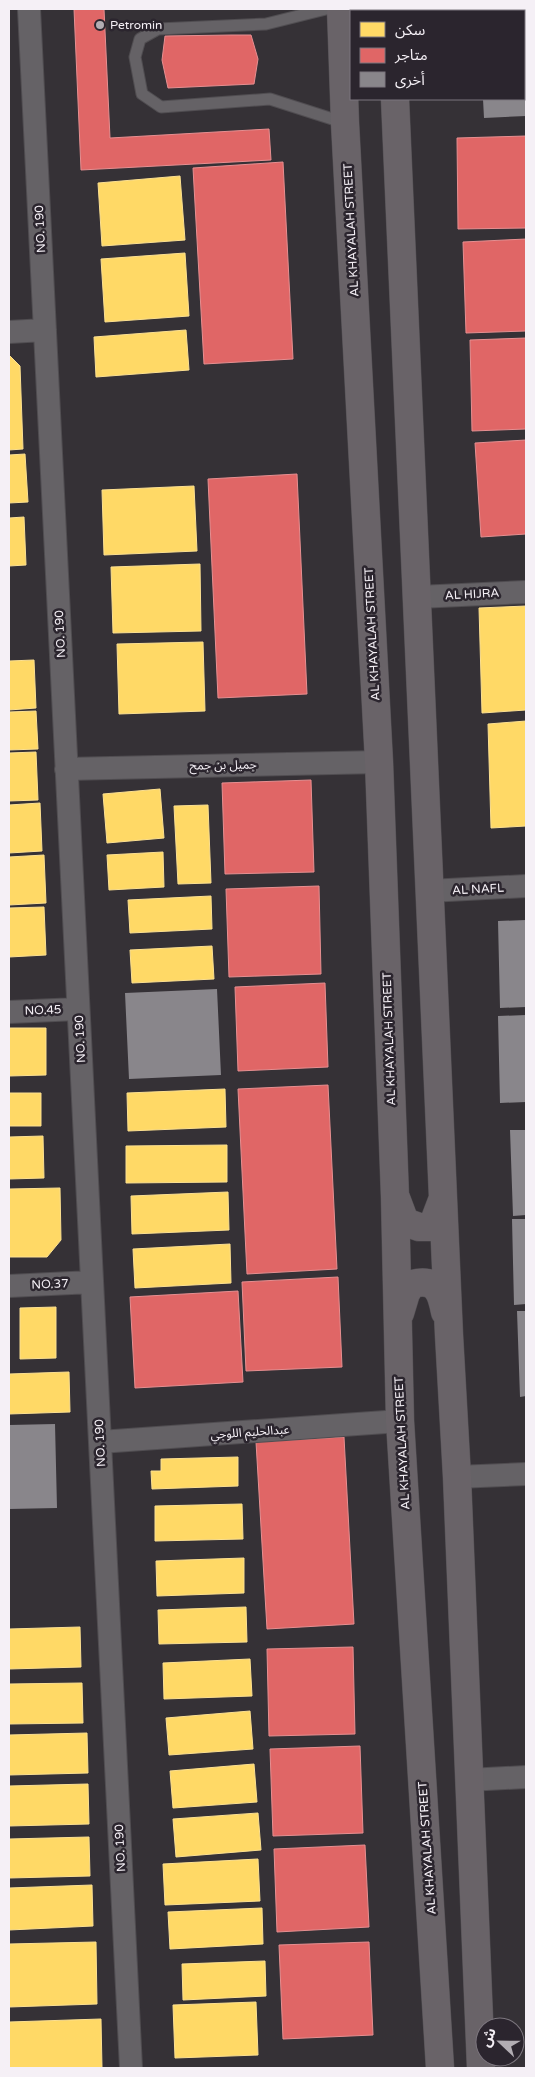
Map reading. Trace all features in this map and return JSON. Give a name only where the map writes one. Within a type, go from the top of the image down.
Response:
[{"type":"street","name":"NO. 190","points":[[30,9],[130,2068]]},
{"type":"street","name":"AL KHAYALAH STREET","points":[[341,9],[345,123],[379,762],[395,1197],[400,1421],[440,2068]]},
{"type":"street","points":[[395,100],[418,597],[429,891],[457,1477],[481,2068]]},
{"type":"street","points":[[9,332],[45,330]]},
{"type":"street","name":"AL HIJRA","points":[[418,597],[526,592]]},
{"type":"street","name":"جميل بن جمح","points":[[66,769],[379,762]]},
{"type":"street","name":"AL NAFL","points":[[429,891],[526,886]]},
{"type":"street","name":"NO.45","points":[[9,1012],[78,1009]]},
{"type":"street","points":[[395,1197],[405,1222],[418,1227],[432,1226],[443,1197]]},
{"type":"street","name":"NO.37","points":[[9,1286],[92,1282]]},
{"type":"street","points":[[398,1319],[406,1293],[412,1284],[429,1282],[436,1287],[443,1299],[449,1335]]},
{"type":"street","name":"عبدالحليم اللوجي","points":[[100,1442],[400,1421]]},
{"type":"street","points":[[457,1477],[526,1474]]},
{"type":"street","points":[[468,1780],[526,1777]]},
{"type":"lane","points":[[326,9],[266,24],[158,29],[140,39],[135,57],[142,94],[160,107],[270,99],[345,123]]},
{"type":"building: سكن","points":[[180,176],[185,240],[102,246],[98,183]]},
{"type":"building: سكن","points":[[185,253],[189,316],[105,322],[101,259]]},
{"type":"building: سكن","points":[[186,330],[189,370],[96,377],[94,337]]},
{"type":"building: سكن","points":[[9,355],[20,366],[23,449],[9,450]]},
{"type":"building: سكن","points":[[25,454],[28,502],[9,503],[9,455]]},
{"type":"building: سكن","points":[[194,486],[197,551],[104,555],[102,490]]},
{"type":"building: سكن","points":[[24,517],[26,565],[9,566],[9,518]]},
{"type":"building: سكن","points":[[200,564],[201,631],[113,633],[111,567]]},
{"type":"building: سكن","points":[[526,606],[526,710],[482,713],[479,608]]},
{"type":"building: سكن","points":[[203,642],[205,711],[119,714],[117,644]]},
{"type":"building: سكن","points":[[34,660],[36,708],[9,710],[9,661]]},
{"type":"building: سكن","points":[[36,711],[38,749],[9,750],[9,712]]},
{"type":"building: سكن","points":[[526,721],[526,826],[491,828],[488,724]]},
{"type":"building: سكن","points":[[36,752],[38,800],[9,801],[9,753]]},
{"type":"building: سكن","points":[[160,789],[164,838],[107,843],[103,794]]},
{"type":"building: سكن","points":[[40,803],[42,851],[9,853],[9,805]]},
{"type":"building: سكن","points":[[208,805],[211,883],[178,884],[174,806]]},
{"type":"building: سكن","points":[[163,852],[164,887],[109,890],[107,855]]},
{"type":"building: سكن","points":[[44,855],[46,903],[9,905],[9,857]]},
{"type":"building: سكن","points":[[211,896],[212,929],[130,933],[128,900]]},
{"type":"building: سكن","points":[[44,907],[46,955],[9,957],[9,908]]},
{"type":"building: سكن","points":[[212,946],[214,979],[132,983],[130,950]]},
{"type":"building: سكن","points":[[9,1028],[46,1028],[46,1075],[9,1076]]},
{"type":"building: سكن","points":[[225,1089],[226,1127],[128,1131],[127,1093]]},
{"type":"building: سكن","points":[[9,1093],[41,1093],[41,1126],[9,1126]]},
{"type":"building: سكن","points":[[43,1136],[44,1178],[9,1179],[9,1137]]},
{"type":"building: سكن","points":[[227,1145],[227,1182],[126,1183],[126,1146]]},
{"type":"building: سكن","points":[[60,1188],[61,1240],[47,1257],[9,1257],[9,1189]]},
{"type":"building: سكن","points":[[228,1192],[229,1230],[132,1234],[131,1196]]},
{"type":"building: سكن","points":[[230,1244],[231,1283],[135,1288],[133,1249]]},
{"type":"building: سكن","points":[[56,1307],[56,1358],[20,1359],[20,1308]]},
{"type":"building: سكن","points":[[69,1372],[70,1412],[9,1414],[9,1374]]},
{"type":"building: سكن","points":[[238,1457],[238,1486],[152,1489],[151,1471],[161,1471],[161,1459]]},
{"type":"building: سكن","points":[[242,1504],[243,1539],[155,1541],[155,1506]]},
{"type":"building: سكن","points":[[244,1558],[244,1593],[157,1596],[156,1561]]},
{"type":"building: سكن","points":[[246,1607],[247,1642],[159,1644],[158,1610]]},
{"type":"building: سكن","points":[[80,1627],[81,1667],[9,1669],[9,1629]]},
{"type":"building: سكن","points":[[250,1659],[252,1696],[164,1699],[163,1663]]},
{"type":"building: سكن","points":[[82,1683],[83,1723],[9,1724],[9,1684]]},
{"type":"building: سكن","points":[[250,1711],[253,1749],[169,1755],[166,1718]]},
{"type":"building: سكن","points":[[87,1733],[88,1773],[9,1775],[9,1735]]},
{"type":"building: سكن","points":[[254,1764],[257,1802],[173,1808],[170,1771]]},
{"type":"building: سكن","points":[[88,1784],[89,1824],[9,1826],[9,1786]]},
{"type":"building: سكن","points":[[258,1813],[261,1850],[176,1857],[173,1819]]},
{"type":"building: سكن","points":[[89,1837],[90,1876],[9,1878],[9,1839]]},
{"type":"building: سكن","points":[[258,1859],[260,1901],[165,1905],[163,1864]]},
{"type":"building: سكن","points":[[92,1885],[93,1926],[9,1930],[9,1888]]},
{"type":"building: سكن","points":[[262,1908],[263,1944],[170,1949],[168,1912]]},
{"type":"building: سكن","points":[[96,1942],[97,2004],[9,2007],[9,1944]]},
{"type":"building: سكن","points":[[265,1961],[266,1996],[183,2000],[182,1964]]},
{"type":"building: سكن","points":[[256,2002],[258,2055],[175,2058],[173,2005]]},
{"type":"building: سكن","points":[[101,2019],[102,2068],[9,2068],[9,2022]]},
{"type":"building: متاجر","points":[[74,9],[104,9],[110,138],[269,129],[271,160],[81,170]]},
{"type":"building: متاجر","points":[[526,9],[526,52],[525,10],[451,10]]},
{"type":"building: متاجر","points":[[251,35],[258,59],[254,84],[168,88],[162,60],[165,36]]},
{"type":"building: متاجر","points":[[526,136],[526,228],[458,229],[457,138]]},
{"type":"building: متاجر","points":[[283,162],[293,359],[204,364],[193,168]]},
{"type":"building: متاجر","points":[[526,239],[526,331],[466,333],[463,242]]},
{"type":"building: متاجر","points":[[526,338],[526,429],[472,431],[470,340]]},
{"type":"building: متاجر","points":[[526,440],[526,534],[481,537],[475,443]]},
{"type":"building: متاجر","points":[[297,474],[307,694],[218,698],[208,479]]},
{"type":"building: متاجر","points":[[311,780],[314,872],[225,874],[222,783]]},
{"type":"building: متاجر","points":[[319,886],[321,974],[229,977],[226,889]]},
{"type":"building: متاجر","points":[[325,983],[328,1067],[238,1071],[235,987]]},
{"type":"building: متاجر","points":[[328,1085],[337,1269],[247,1274],[238,1089]]},
{"type":"building: متاجر","points":[[338,1277],[342,1367],[246,1371],[242,1282]]},
{"type":"building: متاجر","points":[[238,1291],[243,1382],[135,1388],[130,1297]]},
{"type":"building: متاجر","points":[[344,1437],[354,1624],[267,1629],[256,1442]]},
{"type":"building: متاجر","points":[[353,1647],[355,1734],[269,1736],[267,1649]]},
{"type":"building: متاجر","points":[[360,1746],[363,1833],[273,1836],[270,1749]]},
{"type":"building: متاجر","points":[[365,1845],[369,1927],[277,1932],[274,1849]]},
{"type":"building: متاجر","points":[[369,1942],[373,2035],[283,2039],[279,1945]]},
{"type":"building: أخرى","points":[[526,66],[526,116],[484,118],[483,100],[525,100]]},
{"type":"building: أخرى","points":[[526,920],[526,1007],[500,1008],[498,921]]},
{"type":"building: أخرى","points":[[217,989],[221,1075],[129,1079],[125,993]]},
{"type":"building: أخرى","points":[[526,1015],[526,1102],[500,1103],[498,1016]]},
{"type":"building: أخرى","points":[[510,1130],[526,1130],[526,1215],[513,1216]]},
{"type":"building: أخرى","points":[[512,1219],[526,1219],[526,1304],[514,1305]]},
{"type":"building: أخرى","points":[[517,1311],[526,1311],[526,1396],[520,1397]]},
{"type":"building: أخرى","points":[[55,1424],[57,1508],[9,1509],[9,1425]]},
{"type":"place","name":"Petromin","points":[[100,25]]}]
